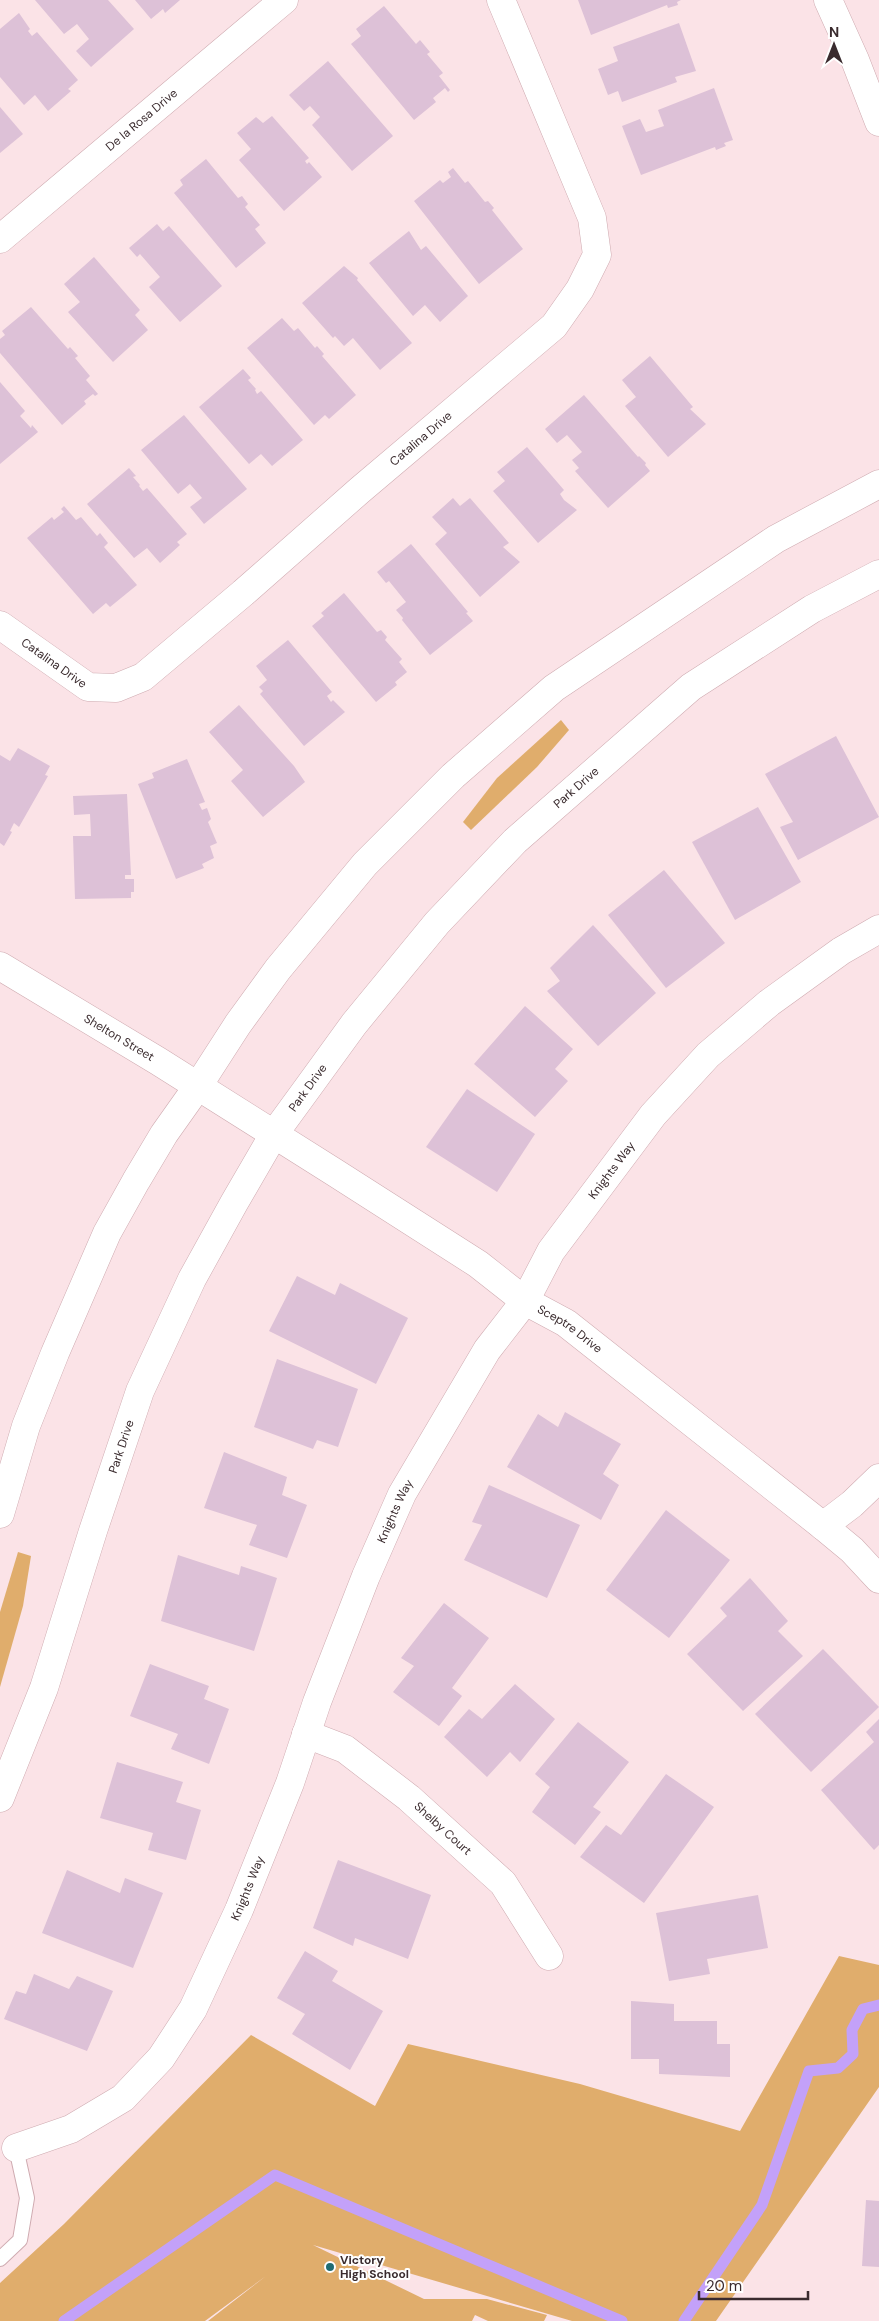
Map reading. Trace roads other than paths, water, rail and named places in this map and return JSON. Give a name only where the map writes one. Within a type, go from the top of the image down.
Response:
[{"type":"street","name":"De la Rosa Drive","points":[[0,239],[284,0]]},
{"type":"street","name":"Catalina Drive","points":[[0,625],[88,686],[116,688],[143,678],[382,471],[554,326],[580,289],[598,256],[592,218],[501,0]]},
{"type":"street","points":[[828,0],[855,60],[879,122]]},
{"type":"street","points":[[0,1514],[26,1426],[107,1233],[164,1134],[198,1086],[227,1040],[278,969],[365,864],[453,776],[554,688],[776,539],[879,484]]},
{"type":"street","name":"Park Drive","points":[[0,1798],[44,1688],[93,1530],[140,1391],[192,1278],[274,1134],[354,1024],[437,924],[515,842],[691,687],[812,609],[879,574]]},
{"type":"street","name":"Knights Way","points":[[16,2148],[71,2129],[123,2098],[161,2058],[193,2009],[239,1910],[290,1782],[306,1734],[366,1576],[402,1494],[487,1350],[525,1302],[551,1251],[653,1115],[708,1056],[769,1003],[841,951],[879,929]]},
{"type":"street","name":"Shelton Street","points":[[0,966],[238,1112]]},
{"type":"street","name":"Sceptre Drive","points":[[238,1112],[478,1264],[525,1302],[566,1322],[823,1526],[852,1550],[879,1579]]},
{"type":"street","points":[[823,1526],[852,1504],[879,1478]]},
{"type":"street","name":"Shelby Court","points":[[306,1734],[345,1749],[409,1798],[503,1883],[549,1956]]},
{"type":"lane","points":[[0,2259],[20,2240],[27,2198],[16,2148]]},
{"type":"waterway","points":[[684,2321],[762,2205],[809,2071],[838,2068],[853,2054],[852,2030],[863,2009],[879,2005]]},
{"type":"waterway","points":[[64,2321],[275,2175],[622,2321]]},
{"type":"place","name":"Victory High School","points":[[330,2267]]}]
